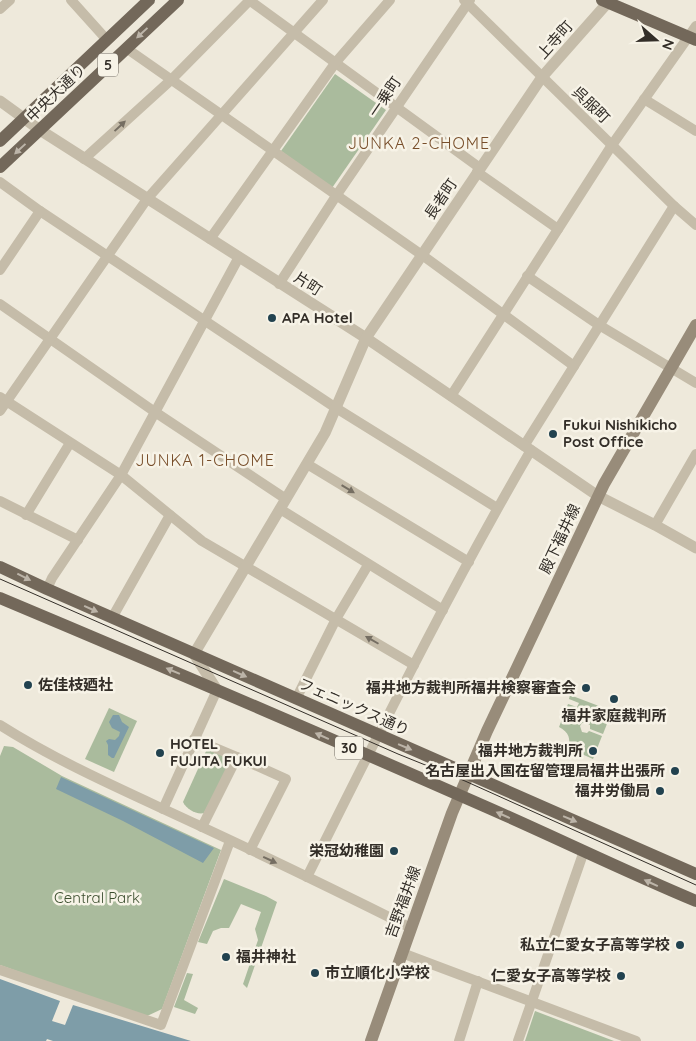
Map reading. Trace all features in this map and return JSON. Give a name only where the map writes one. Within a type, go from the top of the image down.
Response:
[{"type":"main road","name":"中央大通り","points":[[0,141],[149,0]]},
{"type":"main road","name":"中央大通り","points":[[0,167],[178,0]]},
{"type":"main road","points":[[606,1],[693,35]]},
{"type":"main road","name":"殿下福井線","points":[[468,775],[610,472],[696,325]]},
{"type":"main road","name":"フェニックス通り","points":[[0,567],[47,590],[696,874]]},
{"type":"main road","name":"30","points":[[0,598],[217,690],[584,851],[657,886],[696,901]]},
{"type":"main road","name":"吉野福井線","points":[[371,1041],[468,775]]},
{"type":"street","points":[[0,9],[10,0]]},
{"type":"street","points":[[71,0],[107,40]]},
{"type":"street","points":[[84,159],[171,80],[249,0],[397,107],[558,229]]},
{"type":"street","points":[[0,411],[3,398],[50,338],[147,199],[323,0]]},
{"type":"street","points":[[210,239],[336,62],[390,0]]},
{"type":"street","name":"呉服町","points":[[467,1],[542,77],[696,226]]},
{"type":"street","name":"一乗町","points":[[279,284],[467,1]]},
{"type":"street","name":"上寺町","points":[[542,77],[606,1]]},
{"type":"street","points":[[451,396],[612,145],[644,99],[693,35]]},
{"type":"street","points":[[126,48],[422,255],[574,366]]},
{"type":"street","name":"長者町","points":[[194,654],[244,566],[325,433],[366,338],[542,77]]},
{"type":"street","points":[[644,99],[696,130]]},
{"type":"street","name":"片町","points":[[0,101],[24,120],[84,159],[366,338],[598,496],[656,525],[696,548]]},
{"type":"street","points":[[0,182],[40,211],[336,408],[497,508]]},
{"type":"street","points":[[307,877],[414,665],[527,448],[574,366],[674,206]]},
{"type":"street","points":[[0,270],[40,211]]},
{"type":"street","points":[[47,590],[52,578],[121,475],[239,257]]},
{"type":"street","points":[[528,276],[600,325],[696,383]]},
{"type":"street","points":[[0,304],[155,412],[286,499]]},
{"type":"street","points":[[3,398],[121,475],[202,541],[414,665]]},
{"type":"street","points":[[26,515],[70,443]]},
{"type":"street","points":[[656,525],[696,454]]},
{"type":"street","points":[[307,464],[469,562]]},
{"type":"street","points":[[0,501],[78,540]]},
{"type":"street","points":[[280,509],[368,566],[443,610]]},
{"type":"street","points":[[112,618],[170,515]]},
{"type":"street","points":[[296,699],[336,620],[368,566]]},
{"type":"street","points":[[163,809],[217,690],[194,654]]},
{"type":"street","points":[[0,726],[47,754],[411,928]]},
{"type":"street","points":[[194,739],[286,779],[250,850]]},
{"type":"street","points":[[202,827],[237,757]]},
{"type":"street","points":[[0,970],[161,1025],[230,841]]},
{"type":"street","points":[[518,1041],[530,1001],[584,851]]},
{"type":"street","points":[[402,953],[636,1041]]},
{"type":"street","points":[[459,1041],[478,981]]},
{"type":"green space","points":[[335,74],[386,110],[332,188],[281,151]]},
{"type":"green space","points":[[570,695],[612,711],[603,734],[590,729],[590,725],[586,723],[582,723],[580,726],[582,732],[587,733],[589,731],[602,736],[593,759],[568,748],[568,736],[559,727],[568,704],[577,707],[579,703],[569,699]]},
{"type":"green space","points":[[109,708],[137,721],[114,772],[85,759]]},
{"type":"green space","name":"Central Park","points":[[4,746],[13,747],[62,776],[221,850],[162,1009],[145,1017],[0,965],[0,756]]},
{"type":"green space","points":[[207,749],[232,760],[204,813],[198,813],[189,809],[183,802]]},
{"type":"green space","points":[[224,879],[277,902],[247,988],[243,984],[258,940],[255,929],[261,912],[241,904],[229,928],[213,931],[207,944],[198,942]]},
{"type":"green space","points":[[187,973],[193,974],[184,1000],[198,1008],[195,1014],[174,1007]]},
{"type":"green space","points":[[535,1011],[614,1041],[525,1041]]},
{"type":"water","points":[[113,715],[119,715],[122,722],[129,727],[114,758],[112,758],[108,755],[106,741],[109,739],[115,740],[120,732],[112,728],[109,722]]},
{"type":"water","points":[[61,777],[214,848],[203,863],[123,821],[56,789]]},
{"type":"water","points":[[0,979],[60,1001],[52,1021],[65,1025],[73,1005],[191,1041],[53,1041],[47,1039],[46,1041],[0,1041]]},
{"type":"tram line","points":[[0,579],[398,754],[465,781],[696,885]]},
{"type":"place","name":"APA Hotel","points":[[272,318]]},
{"type":"place","name":"Fukui Nishikicho Post Office","points":[[553,434]]},
{"type":"place","name":"佐佳枝廼社","points":[[28,685]]},
{"type":"place","name":"福井地方裁判所福井検察審査会","points":[[586,688]]},
{"type":"place","name":"福井家庭裁判所","points":[[614,699]]},
{"type":"place","name":"福井地方裁判所","points":[[593,751]]},
{"type":"place","name":"HOTEL FUJITA FUKUI","points":[[160,753]]},
{"type":"place","name":"名古屋出入国在留管理局福井出張所","points":[[675,771]]},
{"type":"place","name":"福井労働局","points":[[660,791]]},
{"type":"place","name":"栄冠幼稚園","points":[[394,851]]},
{"type":"place","name":"私立仁愛女子高等学校","points":[[680,945]]},
{"type":"place","name":"福井神社","points":[[226,957]]},
{"type":"place","name":"市立順化小学校","points":[[315,973]]},
{"type":"place","name":"仁愛女子高等学校","points":[[621,976]]},
{"type":"district","name":"JUNKA 2-CHOME","points":[[419,143]]},
{"type":"district","name":"JUNKA 1-CHOME","points":[[205,460]]}]
